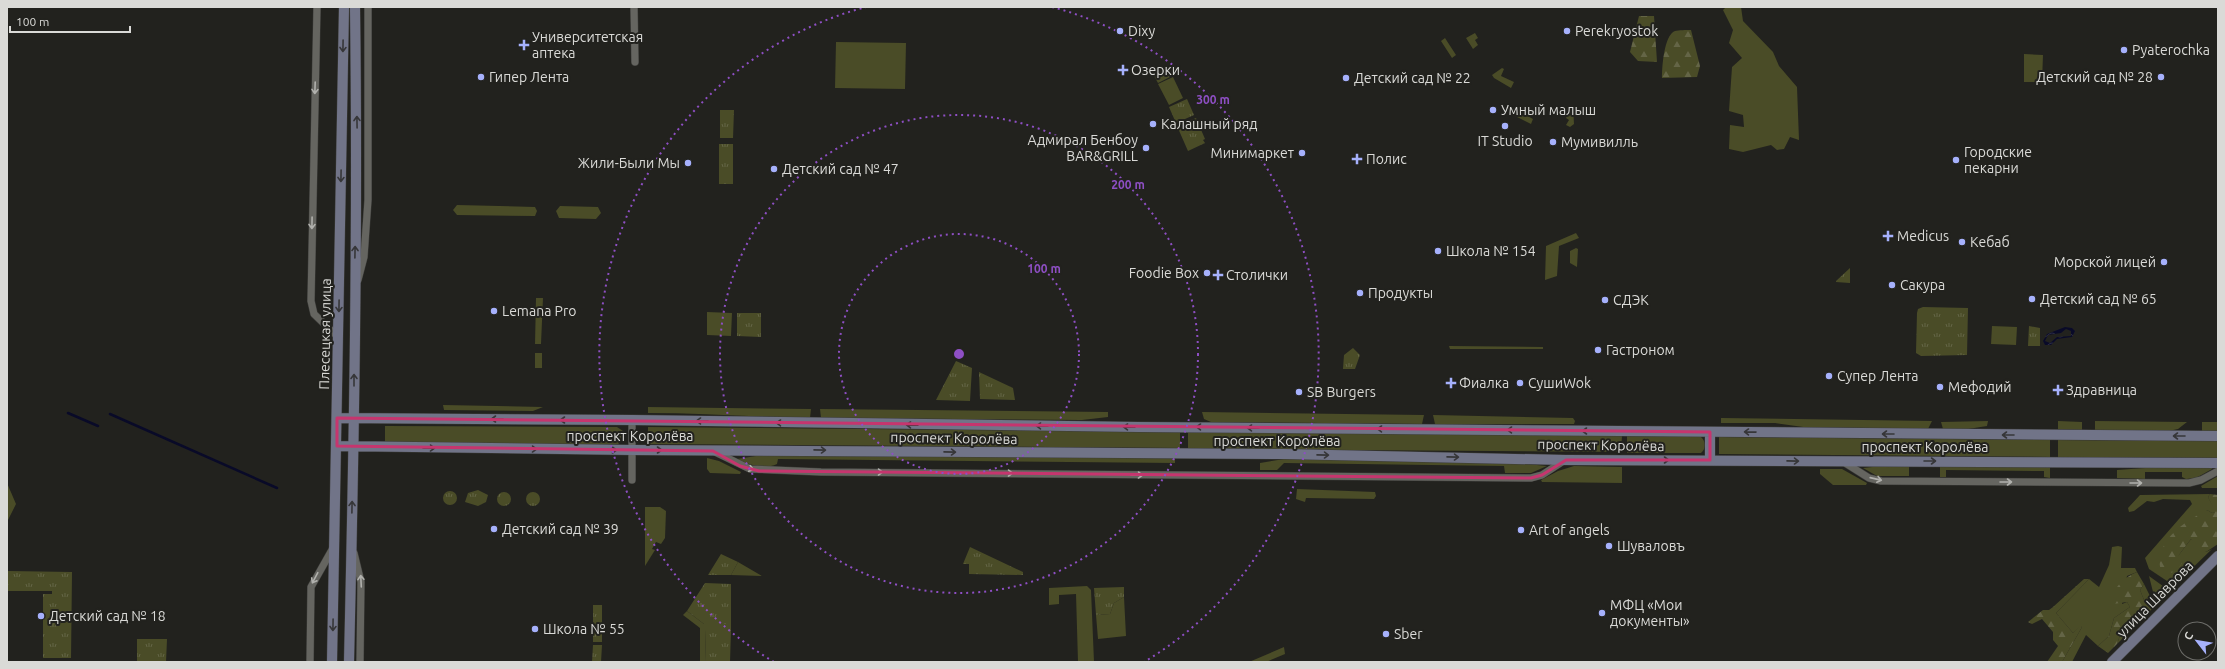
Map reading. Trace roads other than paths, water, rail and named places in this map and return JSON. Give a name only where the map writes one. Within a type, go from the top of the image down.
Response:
[{"type":"street","points":[[317,7],[311,301],[314,314],[338,337]]},
{"type":"street","name":"Плесецкая улица","points":[[332,662],[344,7]]},
{"type":"street","name":"Плесецкая улица","points":[[349,662],[354,446],[357,142],[356,7]]},
{"type":"street","points":[[355,291],[364,257],[368,200],[368,7]]},
{"type":"street","points":[[634,7],[635,62]]},
{"type":"street","name":"проспект Королёва","points":[[337,418],[632,420],[1138,427],[2218,436]]},
{"type":"street","points":[[632,420],[632,480]]},
{"type":"street","points":[[1710,432],[1710,460]]},
{"type":"street","name":"проспект Королёва","points":[[337,446],[713,451],[1276,454],[1566,460],[2218,463]]},
{"type":"street","points":[[713,451],[750,470],[822,472],[1531,478],[1542,475],[1566,460]]},
{"type":"street","points":[[1842,461],[1869,478],[1881,481],[2189,483],[2201,480],[2218,471]]},
{"type":"street","points":[[310,662],[311,587],[334,544]]},
{"type":"street","points":[[351,546],[361,582],[360,662]]},
{"type":"street","name":"улица Шаврова","points":[[2112,662],[2218,556]]},
{"type":"water","points":[[2065,327],[2072,328],[2075,331],[2072,337],[2057,339],[2051,345],[2045,345],[2043,341],[2047,334]],"holes":[[[2066,329],[2071,331],[2071,336],[2057,337],[2050,343],[2045,341],[2048,335],[2061,333]]]},
{"type":"waterway","points":[[68,413],[98,426]]},
{"type":"waterway","points":[[110,414],[277,488]]},
{"type":"place","name":"Dixy","points":[[1120,31]]},
{"type":"place","name":"Perekryostok","points":[[1567,31]]},
{"type":"place","name":"Университетская аптека","points":[[524,45]]},
{"type":"place","name":"Pyaterochka","points":[[2124,50]]},
{"type":"place","name":"Озерки","points":[[1123,70]]},
{"type":"place","name":"Гипер Лента","points":[[481,77]]},
{"type":"place","name":"Детский сад № 28","points":[[2161,77]]},
{"type":"place","name":"Детский сад № 22","points":[[1346,78]]},
{"type":"place","name":"Умный малыш","points":[[1493,110]]},
{"type":"place","name":"Калашный ряд","points":[[1153,124]]},
{"type":"place","name":"IT Studio","points":[[1505,126]]},
{"type":"place","name":"Мумивилль","points":[[1553,142]]},
{"type":"place","name":"Адмирал Бенбоу BAR&GRILL","points":[[1146,148]]},
{"type":"place","name":"Минимаркет","points":[[1302,153]]},
{"type":"place","name":"Полис","points":[[1357,159]]},
{"type":"place","name":"Городские пекарни","points":[[1956,160]]},
{"type":"place","name":"Жили-Были Мы","points":[[688,163]]},
{"type":"place","name":"Детский сад № 47","points":[[774,169]]},
{"type":"place","name":"Medicus","points":[[1888,236]]},
{"type":"place","name":"Кебаб","points":[[1962,242]]},
{"type":"place","name":"Школа № 154","points":[[1438,251]]},
{"type":"place","name":"Морской лицей","points":[[2164,262]]},
{"type":"place","name":"Foodie Box","points":[[1207,273]]},
{"type":"place","name":"Столички","points":[[1218,275]]},
{"type":"place","name":"Сакура","points":[[1892,285]]},
{"type":"place","name":"Продукты","points":[[1360,293]]},
{"type":"place","name":"Детский сад № 65","points":[[2032,299]]},
{"type":"place","name":"СДЭК","points":[[1605,300]]},
{"type":"place","name":"Lemana Pro","points":[[494,311]]},
{"type":"place","name":"Гастроном","points":[[1598,350]]},
{"type":"place","name":"Супер Лента","points":[[1829,376]]},
{"type":"place","name":"Фиалка","points":[[1451,383]]},
{"type":"place","name":"СушиWok","points":[[1520,383]]},
{"type":"place","name":"Мефодий","points":[[1940,387]]},
{"type":"place","name":"Здравница","points":[[2058,390]]},
{"type":"place","name":"SB Burgers","points":[[1299,392]]},
{"type":"place","name":"Детский сад № 39","points":[[494,529]]},
{"type":"place","name":"Art of angels","points":[[1521,530]]},
{"type":"place","name":"Шуваловъ","points":[[1609,546]]},
{"type":"place","name":"МФЦ «Мои документы»","points":[[1602,613]]},
{"type":"place","name":"Детский сад № 18","points":[[41,616]]},
{"type":"place","name":"Школа № 55","points":[[535,629]]},
{"type":"place","name":"Sber","points":[[1386,634]]}]
